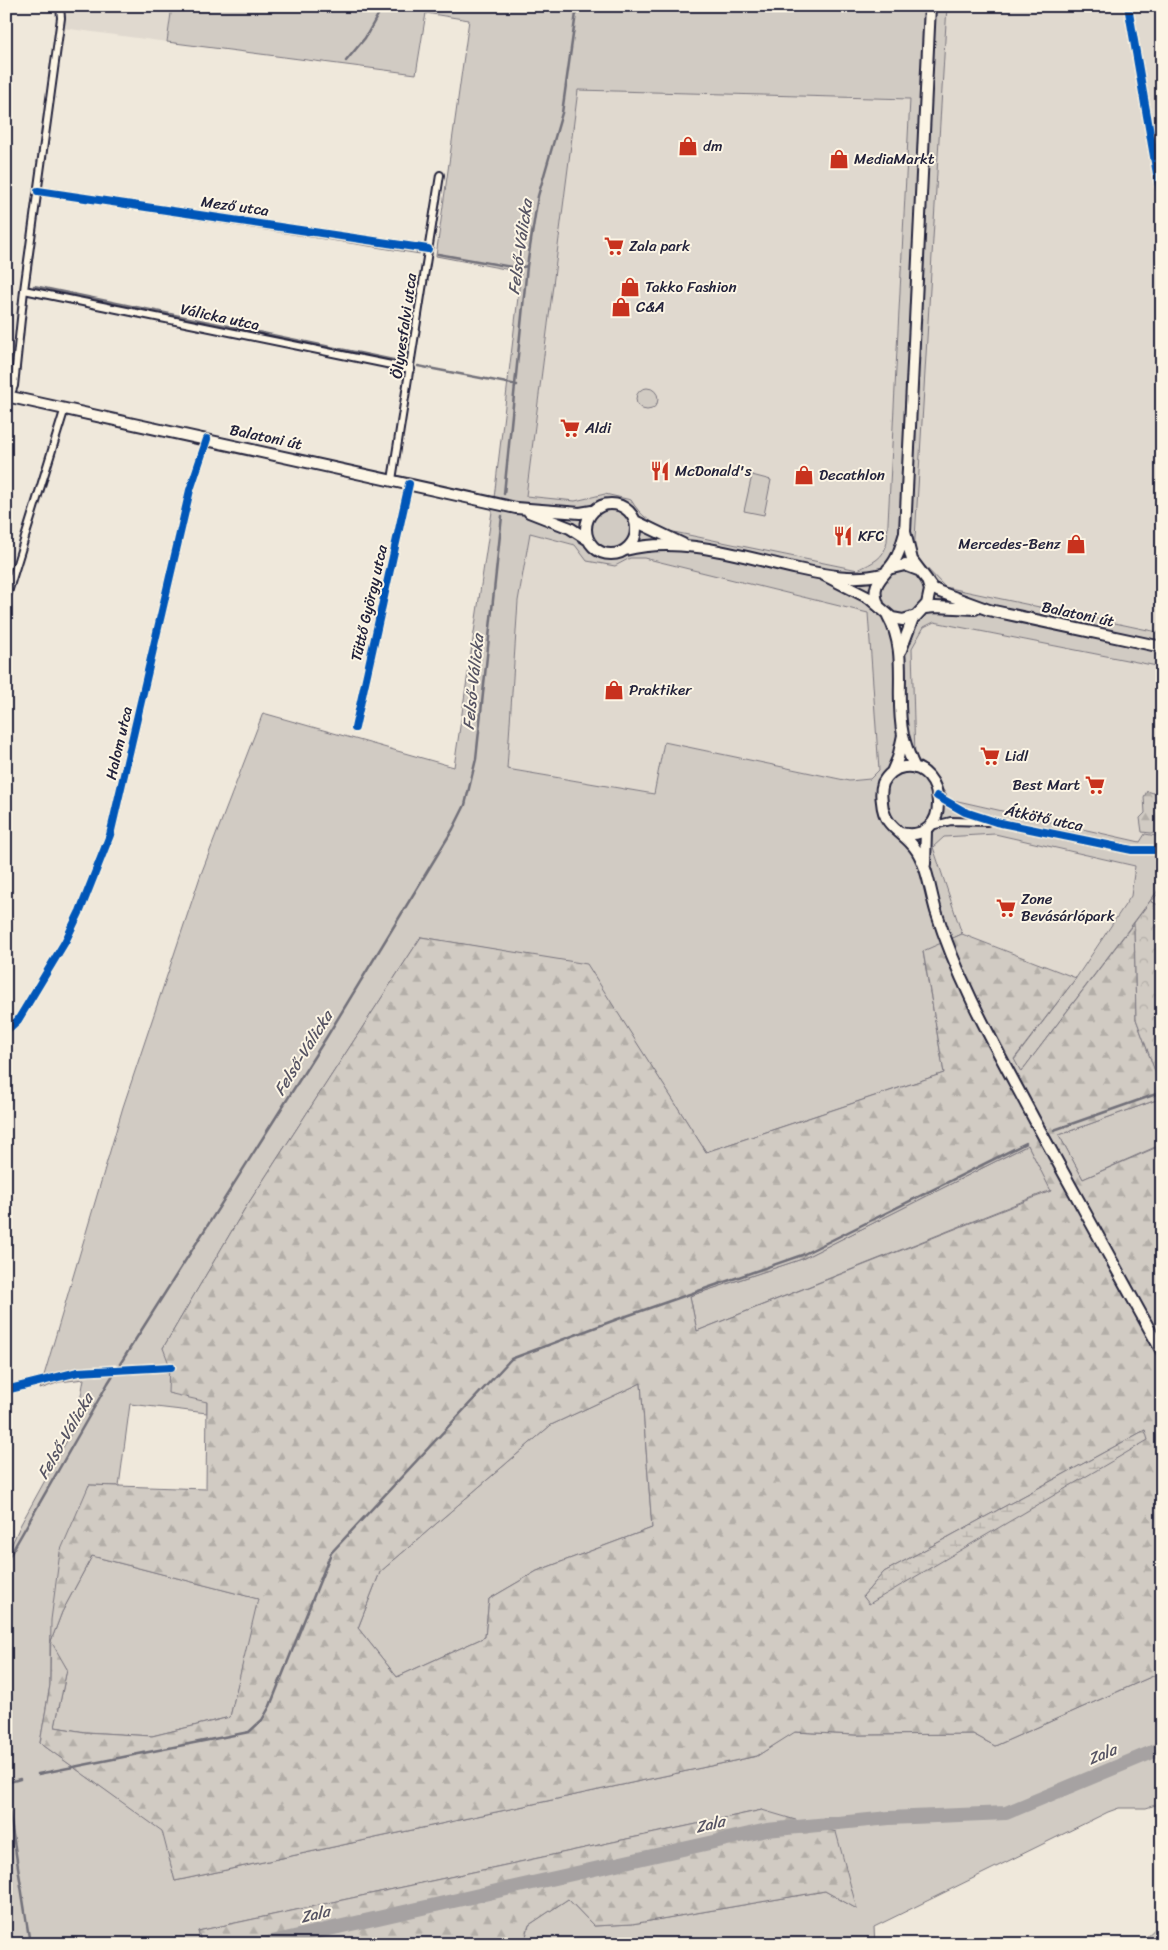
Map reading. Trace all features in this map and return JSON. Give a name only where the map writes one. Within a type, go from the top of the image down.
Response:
[{"type":"main road","points":[[900,654],[913,618],[924,608],[930,595],[927,580],[912,560],[905,532],[930,6]]},
{"type":"main road","name":"Balatoni út","points":[[7,395],[516,508],[570,528],[587,538]]},
{"type":"main road","points":[[686,545],[635,521],[625,508],[614,504],[603,505],[592,512],[586,524],[587,538],[594,548],[612,554],[648,545],[686,545],[822,574],[870,577],[900,565],[918,570]]},
{"type":"main road","name":"Balatoni út","points":[[516,508],[580,513],[592,512]]},
{"type":"main road","points":[[625,550],[634,539],[635,521]]},
{"type":"main road","points":[[879,606],[875,592],[877,582],[895,560],[905,532]]},
{"type":"main road","points":[[822,574],[863,593],[879,606],[894,626],[900,654],[903,734],[898,758],[882,788],[882,805],[889,824],[918,852],[943,930],[977,1010],[1162,1352]]},
{"type":"main road","name":"Balatoni út","points":[[927,580],[932,588],[940,592],[989,610]]},
{"type":"main road","name":"Balatoni út","points":[[924,608],[934,606],[989,610],[1162,647]]},
{"type":"main road","points":[[888,616],[903,620],[913,618]]},
{"type":"main road","points":[[903,734],[915,768]]},
{"type":"main road","points":[[892,772],[903,767],[915,768],[929,776],[938,796],[939,808],[929,828],[925,870]]},
{"type":"main road","points":[[900,833],[916,834],[929,828]]},
{"type":"street","points":[[7,395],[14,386],[24,290],[61,18],[60,6]]},
{"type":"street","points":[[1128,6],[1162,203]]},
{"type":"street","name":"Ölyvesfalvi utca","points":[[392,480],[411,369],[440,175]]},
{"type":"street","name":"Mező utca","points":[[38,191],[428,249]]},
{"type":"street","name":"Válicka utca","points":[[24,290],[411,369]]},
{"type":"street","points":[[6,599],[65,408]]},
{"type":"street","name":"Halom utca","points":[[6,1031],[24,1012],[65,942],[80,911],[110,835],[190,490],[207,440]]},
{"type":"street","name":"Tüttő György utca","points":[[355,728],[409,484]]},
{"type":"street","name":"Átkötő utca","points":[[938,796],[965,812],[996,822],[1132,850],[1149,852],[1162,850]]},
{"type":"street","name":"Átkötő utca","points":[[929,828],[951,822],[996,822]]},
{"type":"street","points":[[6,1390],[78,1372],[127,1371],[171,1367]]},
{"type":"shaded area","points":[[66,6],[172,6],[167,42],[63,28]]},
{"type":"shaded area","points":[[947,6],[1162,6],[1162,633],[945,587],[913,555]]},
{"type":"shaded area","points":[[578,90],[910,99],[887,542],[885,552],[881,558],[858,570],[669,531],[648,521],[638,512],[631,500],[605,494],[575,501],[526,497]]},
{"type":"shaded area","points":[[530,533],[575,545],[615,566],[630,558],[644,558],[869,613],[879,770],[870,779],[849,781],[664,742],[654,794],[507,769],[518,601]]},
{"type":"shaded area","points":[[934,622],[1162,667],[1162,837],[1145,834],[1140,842],[948,799],[929,768],[915,758],[912,648],[924,627]]},
{"type":"shaded area","points":[[995,834],[1135,866],[1131,896],[1076,978],[962,934],[933,847],[944,837]]},
{"type":"green space","points":[[172,6],[947,6],[914,555],[945,587],[1162,633],[1162,667],[934,622],[924,627],[912,648],[915,758],[929,768],[949,799],[1140,842],[1145,834],[1162,837],[1162,885],[1021,1072],[1014,1060],[1076,978],[1131,896],[1135,866],[995,834],[944,837],[933,847],[962,934],[923,952],[944,1073],[706,1152],[587,965],[421,937],[244,1210],[163,1348],[207,1402],[207,1413],[130,1404],[119,1486],[89,1485],[51,1641],[62,1612],[92,1556],[259,1599],[230,1717],[152,1736],[85,1732],[55,1727],[67,1669],[50,1642],[50,1685],[40,1743],[163,1831],[175,1881],[757,1756],[794,1732],[856,1735],[973,1734],[995,1746],[1162,1672],[1162,1803],[1146,1808],[1119,1808],[1108,1812],[874,1927],[875,1944],[524,1944],[529,1925],[568,1899],[594,1926],[632,1924],[825,1891],[857,1909],[762,1810],[198,1931],[201,1944],[6,1944],[6,1557],[21,1524],[76,1424],[84,1379],[60,1382],[40,1389],[123,1107],[201,874],[263,713],[454,767],[494,498],[521,272],[436,256],[469,20],[426,13],[416,74],[167,42]],"holes":[[[578,90],[910,99],[887,542],[886,548],[873,562],[858,570],[669,531],[647,519],[631,500],[605,494],[575,501],[526,496]],[[530,533],[575,545],[587,561],[615,566],[630,558],[644,558],[868,613],[879,770],[870,779],[849,781],[664,742],[654,794],[507,769],[518,601]]]},
{"type":"green space","points":[[647,388],[655,391],[658,399],[655,407],[647,410],[639,407],[636,399],[639,391]]},
{"type":"green space","points":[[752,475],[771,480],[764,515],[744,511]]},
{"type":"green space","points":[[1147,791],[1157,794],[1162,809],[1160,834],[1142,832],[1140,818],[1145,813],[1144,797]]},
{"type":"green space","points":[[1162,885],[1162,889],[1151,902],[1162,906],[1162,1090],[1136,1019],[1134,923]]},
{"type":"green space","points":[[1134,923],[1136,1019],[1162,1090],[1162,1098],[1059,1135],[1083,1179],[1162,1145],[1162,1672],[995,1746],[973,1734],[856,1735],[795,1732],[757,1756],[175,1881],[162,1831],[40,1743],[50,1685],[51,1620],[60,1552],[89,1485],[206,1489],[207,1402],[168,1393],[169,1364],[163,1348],[244,1210],[421,937],[587,964],[706,1152],[944,1073],[923,951],[962,934],[1076,978],[1014,1059],[1021,1072]],"holes":[[[1028,1145],[1051,1191],[697,1331],[690,1296],[802,1259]],[[641,1383],[652,1528],[537,1571],[489,1599],[485,1637],[397,1677],[358,1628],[380,1572],[551,1425]],[[1145,1430],[1147,1440],[869,1603],[863,1596],[884,1572]],[[92,1556],[258,1599],[230,1717],[152,1736],[85,1732],[55,1727],[67,1669],[51,1641],[62,1612]]]},
{"type":"green space","points":[[1162,1098],[1162,1144],[1083,1179],[1059,1135]]},
{"type":"green space","points":[[1028,1145],[1051,1190],[697,1331],[690,1296],[802,1259]]},
{"type":"green space","points":[[641,1383],[652,1528],[537,1571],[489,1599],[485,1637],[397,1677],[358,1628],[380,1572],[551,1425]]},
{"type":"green space","points":[[1145,1430],[1148,1440],[869,1604],[863,1596],[884,1572]]},
{"type":"green space","points":[[762,1810],[836,1832],[857,1909],[825,1891],[632,1924],[594,1926],[568,1899],[529,1925],[524,1944],[202,1944],[198,1931]]},
{"type":"green space","points":[[1162,1922],[1162,1944],[1139,1944]]},
{"type":"waterway","points":[[346,61],[365,38],[383,6]]},
{"type":"waterway","name":"Felső-Válicka","points":[[504,494],[527,266],[538,196],[562,113],[577,6]]},
{"type":"waterway","points":[[45,195],[419,253]]},
{"type":"waterway","points":[[438,254],[518,268],[527,266]]},
{"type":"waterway","points":[[34,286],[403,362]]},
{"type":"waterway","points":[[418,366],[517,385]]},
{"type":"waterway","name":"Felső-Válicka","points":[[6,1562],[108,1383],[326,1038],[453,829],[465,805],[476,759],[502,516]]},
{"type":"waterway","points":[[1054,1130],[1162,1092]]},
{"type":"waterway","points":[[38,1774],[249,1732],[262,1720],[270,1706],[331,1553],[511,1359],[615,1320],[802,1255],[1026,1143]]},
{"type":"waterway","name":"Zala","points":[[263,1944],[767,1830],[889,1818],[1006,1813],[1162,1748]]},
{"type":"waterway","points":[[6,1783],[20,1779]]},
{"type":"waterway","name":"Felső-Válicka","points":[[6,1790],[30,1944]]},
{"type":"cycle path","points":[[1128,6],[1162,203]]},
{"type":"cycle path","points":[[38,191],[428,249]]},
{"type":"cycle path","points":[[6,1031],[18,1020],[65,942],[80,911],[110,835],[190,490],[207,439]]},
{"type":"cycle path","points":[[355,728],[409,484]]},
{"type":"cycle path","points":[[937,796],[965,812],[996,822],[1132,850],[1162,850]]},
{"type":"cycle path","points":[[6,1390],[78,1372],[171,1367]]},
{"type":"place","name":"dm","points":[[688,146]]},
{"type":"place","name":"MediaMarkt","points":[[839,159]]},
{"type":"place","name":"Zala park","points":[[614,246]]},
{"type":"place","name":"Takko Fashion","points":[[630,287]]},
{"type":"place","name":"C&A","points":[[621,307]]},
{"type":"place","name":"Aldi","points":[[570,428]]},
{"type":"place","name":"McDonald's","points":[[660,471]]},
{"type":"place","name":"Decathlon","points":[[804,475]]},
{"type":"place","name":"KFC","points":[[843,536]]},
{"type":"place","name":"Mercedes-Benz","points":[[1076,544]]},
{"type":"place","name":"Praktiker","points":[[614,690]]},
{"type":"place","name":"Lidl","points":[[990,756]]},
{"type":"place","name":"Best Mart","points":[[1095,785]]},
{"type":"place","name":"Zone Bevásárlópark","points":[[1006,908]]}]
